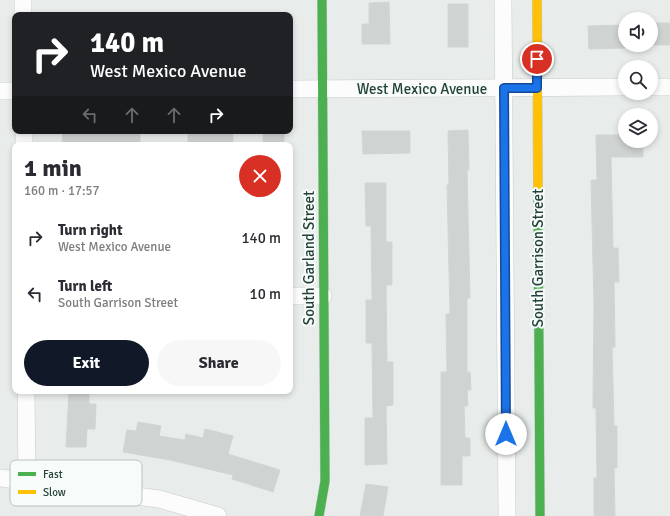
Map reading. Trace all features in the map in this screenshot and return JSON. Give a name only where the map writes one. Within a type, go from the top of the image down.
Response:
[{"type":"street","points":[[23,0],[23,12]]},
{"type":"street","name":"South Garland Street","points":[[319,516],[325,481],[322,0]]},
{"type":"street","points":[[503,0],[507,516]]},
{"type":"street","name":"South Garrison Street","points":[[537,0],[540,516]]},
{"type":"street","name":"West Mexico Avenue","points":[[293,89],[618,87]]},
{"type":"street","points":[[658,87],[670,87]]},
{"type":"street","points":[[0,91],[12,91]]},
{"type":"street","points":[[293,296],[323,296]]},
{"type":"street","points":[[26,394],[27,460]]},
{"type":"street","points":[[0,478],[10,479]]},
{"type":"street","points":[[142,497],[159,499],[218,516]]},
{"type":"building","points":[[389,2],[390,44],[362,44],[362,24],[369,24],[369,3]]},
{"type":"building","points":[[448,4],[468,4],[468,47],[448,47]]},
{"type":"building","points":[[658,23],[670,23],[670,45],[658,45]]},
{"type":"building","points":[[618,25],[618,48],[589,49],[588,26]]},
{"type":"building","points":[[468,130],[469,170],[467,170],[470,298],[467,298],[467,372],[470,372],[471,390],[467,390],[468,406],[464,406],[465,438],[470,438],[470,456],[462,456],[462,485],[441,485],[441,372],[447,372],[446,314],[450,314],[447,185],[449,185],[448,131]]},
{"type":"building","points":[[362,131],[410,131],[410,153],[363,154]]},
{"type":"building","points":[[63,134],[140,134],[140,142],[62,142]]},
{"type":"building","points":[[188,134],[233,134],[233,142],[188,142]]},
{"type":"building","points":[[263,134],[284,134],[284,142],[263,142]]},
{"type":"building","points":[[596,135],[618,135],[618,148],[643,148],[643,157],[611,157],[613,248],[618,248],[619,282],[614,282],[615,347],[612,347],[614,426],[617,426],[617,468],[614,468],[615,516],[594,516],[594,478],[597,478],[596,408],[593,408],[594,305],[591,180],[597,180]]},
{"type":"building","points":[[365,183],[386,183],[386,242],[392,242],[392,285],[386,285],[387,362],[393,362],[393,405],[386,406],[387,464],[365,465],[365,418],[373,418],[372,343],[366,343],[366,300],[372,300],[371,226],[366,226]]},
{"type":"building","points":[[69,394],[89,394],[89,404],[96,404],[95,429],[87,429],[86,447],[66,447]]},
{"type":"building","points":[[138,422],[161,426],[159,436],[185,440],[186,434],[203,438],[205,429],[233,436],[228,454],[280,470],[273,492],[232,479],[233,475],[170,460],[123,452],[127,430],[136,431]]},
{"type":"building","points":[[366,484],[388,487],[383,516],[360,516]]},
{"type":"traffic: fast","points":[[319,516],[325,481],[322,0]]},
{"type":"traffic: fast","points":[[538,195],[540,516]]},
{"type":"traffic: slow","points":[[537,0],[538,195]]},
{"type":"route","points":[[506,434],[504,88],[537,88],[537,59]]}]
